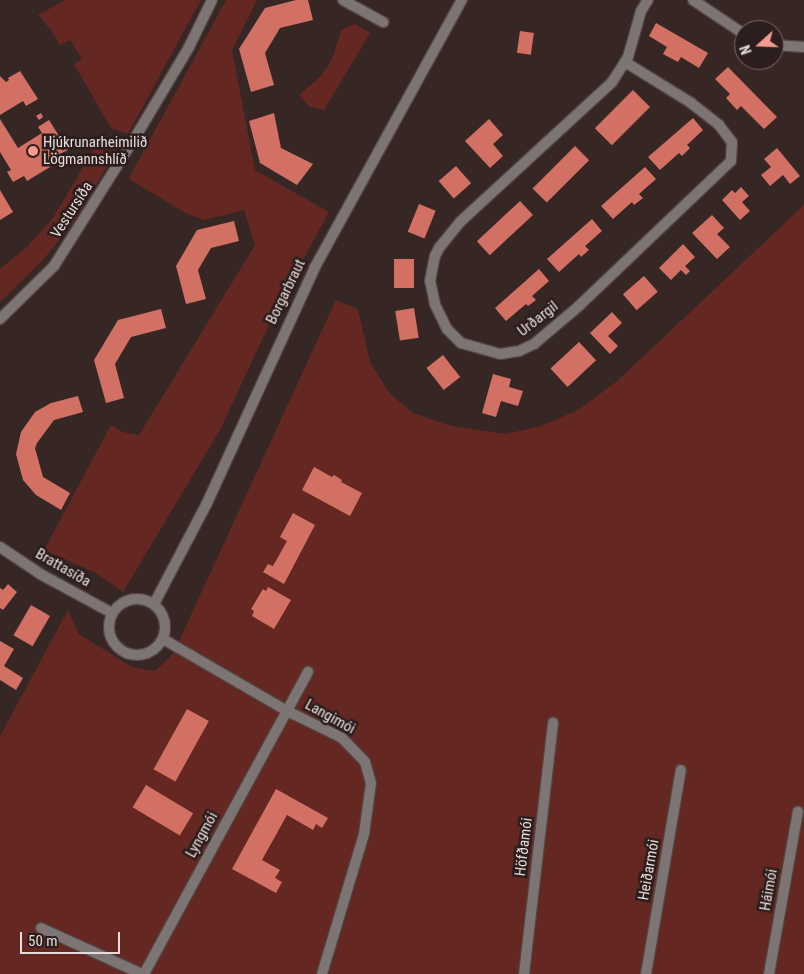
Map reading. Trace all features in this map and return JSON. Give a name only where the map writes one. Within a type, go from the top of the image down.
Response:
[{"type":"street","name":"Vestursíða","points":[[0,319],[54,266],[140,131],[189,47],[212,0]]},
{"type":"street","points":[[344,0],[382,22]]},
{"type":"street","name":"Borgarbraut","points":[[154,604],[207,503],[315,267],[462,0]]},
{"type":"street","name":"Urðargil","points":[[625,62],[691,103],[719,126],[732,142],[731,161],[579,306],[534,344],[519,351],[500,354],[461,343],[447,329],[435,304],[430,281],[435,256],[439,248],[460,222],[612,82],[625,62],[641,11],[648,0]]},
{"type":"street","points":[[693,0],[734,27]]},
{"type":"street","points":[[784,46],[804,47]]},
{"type":"street","name":"Brattasíða","points":[[0,547],[42,575],[112,613]]},
{"type":"street","points":[[145,600],[154,604],[161,611],[165,620],[163,639],[151,652],[143,655],[125,653],[112,641],[109,632],[112,613],[126,601],[145,600]]},
{"type":"street","name":"Langimói","points":[[163,639],[287,711],[317,724],[353,748],[366,762],[371,783],[364,834],[322,974]]},
{"type":"street","name":"Lyngmói","points":[[143,974],[308,672]]},
{"type":"street","name":"Höfðamói","points":[[524,974],[554,723]]},
{"type":"street","name":"Heiðarmói","points":[[646,974],[681,770]]},
{"type":"street","name":"Háimói","points":[[770,974],[798,812]]},
{"type":"street","points":[[41,928],[143,974]]},
{"type":"shaded area","points":[[65,0],[201,0],[128,134],[111,128],[74,64],[82,59],[70,40],[60,45],[51,30],[38,15]]},
{"type":"shaded area","points":[[226,0],[257,0],[232,50],[255,170],[329,212],[275,312],[220,430],[123,592],[96,573],[44,550],[111,425],[122,432],[139,435],[255,245],[244,210],[204,220],[186,213],[129,178]]},
{"type":"shaded area","points":[[355,24],[370,33],[324,110],[310,107],[299,95],[320,77],[328,66],[334,54],[341,30]]},
{"type":"shaded area","points":[[101,137],[120,145],[75,220],[43,260],[0,302],[0,269],[28,246],[53,218]]},
{"type":"shaded area","points":[[804,205],[804,974],[0,974],[0,736],[68,610],[79,634],[132,667],[155,671],[173,654],[336,300],[358,309],[370,362],[390,394],[413,413],[451,426],[506,434],[541,426],[578,410],[616,382]]},
{"type":"building","points":[[296,0],[308,0],[313,20],[280,28],[265,53],[274,85],[251,92],[239,49],[265,8]]},
{"type":"building","points":[[656,23],[708,53],[699,68],[681,57],[678,62],[663,54],[667,47],[649,36]]},
{"type":"building","points":[[520,31],[534,33],[531,55],[517,53]]},
{"type":"building","points":[[728,67],[777,117],[764,129],[741,106],[737,110],[726,98],[730,94],[715,79]]},
{"type":"building","name":"Hjúkrunarheimilið Lögmannshlíð","points":[[20,71],[38,99],[26,106],[23,101],[0,115],[0,76],[6,82],[9,80],[8,78]]},
{"type":"building","points":[[633,90],[650,107],[612,145],[595,128]]},
{"type":"building","points":[[41,113],[43,117],[39,120],[36,116]]},
{"type":"building","points":[[274,113],[281,148],[313,164],[297,185],[260,163],[249,121]]},
{"type":"building","points":[[693,118],[703,130],[687,145],[690,148],[682,156],[679,153],[660,170],[648,157]]},
{"type":"building","name":"Hjúkrunarheimilið Lögmannshlíð","points":[[0,119],[18,148],[42,133],[38,127],[49,120],[68,150],[51,158],[55,164],[27,181],[24,176],[13,182],[7,172],[11,170],[0,152]]},
{"type":"building","points":[[489,119],[503,135],[493,144],[503,156],[490,168],[465,141]]},
{"type":"building","points":[[575,146],[589,160],[547,203],[533,188]]},
{"type":"building","points":[[777,148],[800,176],[790,184],[783,175],[770,186],[761,175],[771,167],[764,159]]},
{"type":"building","points":[[456,166],[471,183],[454,198],[439,181]]},
{"type":"building","points":[[645,167],[656,179],[639,194],[643,198],[634,205],[632,202],[613,219],[601,206]]},
{"type":"building","points":[[741,187],[749,196],[742,202],[750,211],[740,220],[722,200],[732,190],[735,193]]},
{"type":"building","points":[[0,190],[13,212],[0,220]]},
{"type":"building","points":[[520,201],[533,215],[490,255],[477,241]]},
{"type":"building","points":[[419,204],[436,211],[424,239],[408,232]]},
{"type":"building","points":[[712,215],[724,228],[717,234],[730,247],[717,259],[692,233]]},
{"type":"building","points":[[592,219],[602,231],[585,246],[589,250],[581,257],[579,254],[559,272],[547,259]]},
{"type":"building","points":[[234,221],[239,241],[211,248],[198,270],[206,299],[186,304],[176,266],[197,230]]},
{"type":"building","points":[[683,244],[695,257],[685,266],[690,271],[686,275],[681,270],[671,280],[659,268]]},
{"type":"building","points":[[394,259],[414,259],[414,288],[394,288]]},
{"type":"building","points":[[539,269],[549,281],[532,296],[536,300],[528,306],[526,304],[506,321],[495,308]]},
{"type":"building","points":[[644,276],[658,292],[637,310],[623,294]]},
{"type":"building","points":[[414,308],[419,338],[400,341],[395,311]]},
{"type":"building","points":[[161,309],[166,328],[131,337],[115,364],[124,398],[106,403],[94,360],[118,320]]},
{"type":"building","points":[[612,312],[622,323],[608,336],[618,346],[610,354],[590,333]]},
{"type":"building","points":[[579,342],[596,360],[568,387],[550,369]]},
{"type":"building","points":[[443,355],[460,377],[444,390],[426,368]]},
{"type":"building","points":[[493,374],[511,379],[509,387],[523,391],[518,406],[501,401],[496,417],[482,413]]},
{"type":"building","points":[[78,396],[83,412],[54,420],[35,448],[43,477],[70,493],[61,510],[36,495],[23,480],[16,454],[21,432],[35,412],[51,403]]},
{"type":"building","points":[[314,467],[332,477],[334,475],[342,480],[341,482],[362,493],[350,516],[302,490]]},
{"type":"building","points":[[293,513],[315,525],[284,584],[263,572],[268,564],[273,566],[287,541],[280,537]]},
{"type":"building","points":[[8,584],[17,592],[3,610],[0,608],[0,588],[3,590]]},
{"type":"building","points":[[268,587],[291,600],[274,629],[252,616],[254,611],[251,609],[263,589],[266,591]]},
{"type":"building","points":[[31,605],[50,616],[33,646],[14,635]]},
{"type":"building","points":[[0,641],[14,649],[4,666],[23,678],[16,690],[0,680]]},
{"type":"building","points":[[187,709],[209,721],[175,781],[154,769]]},
{"type":"building","points":[[146,785],[193,813],[180,836],[133,807]]},
{"type":"building","points":[[276,789],[328,818],[322,828],[316,824],[313,830],[287,815],[262,860],[280,870],[275,878],[282,882],[276,893],[232,869]]},
{"type":"place","name":"Hjúkrunarheimilið Lögmannshlíð","points":[[33,151]]}]
